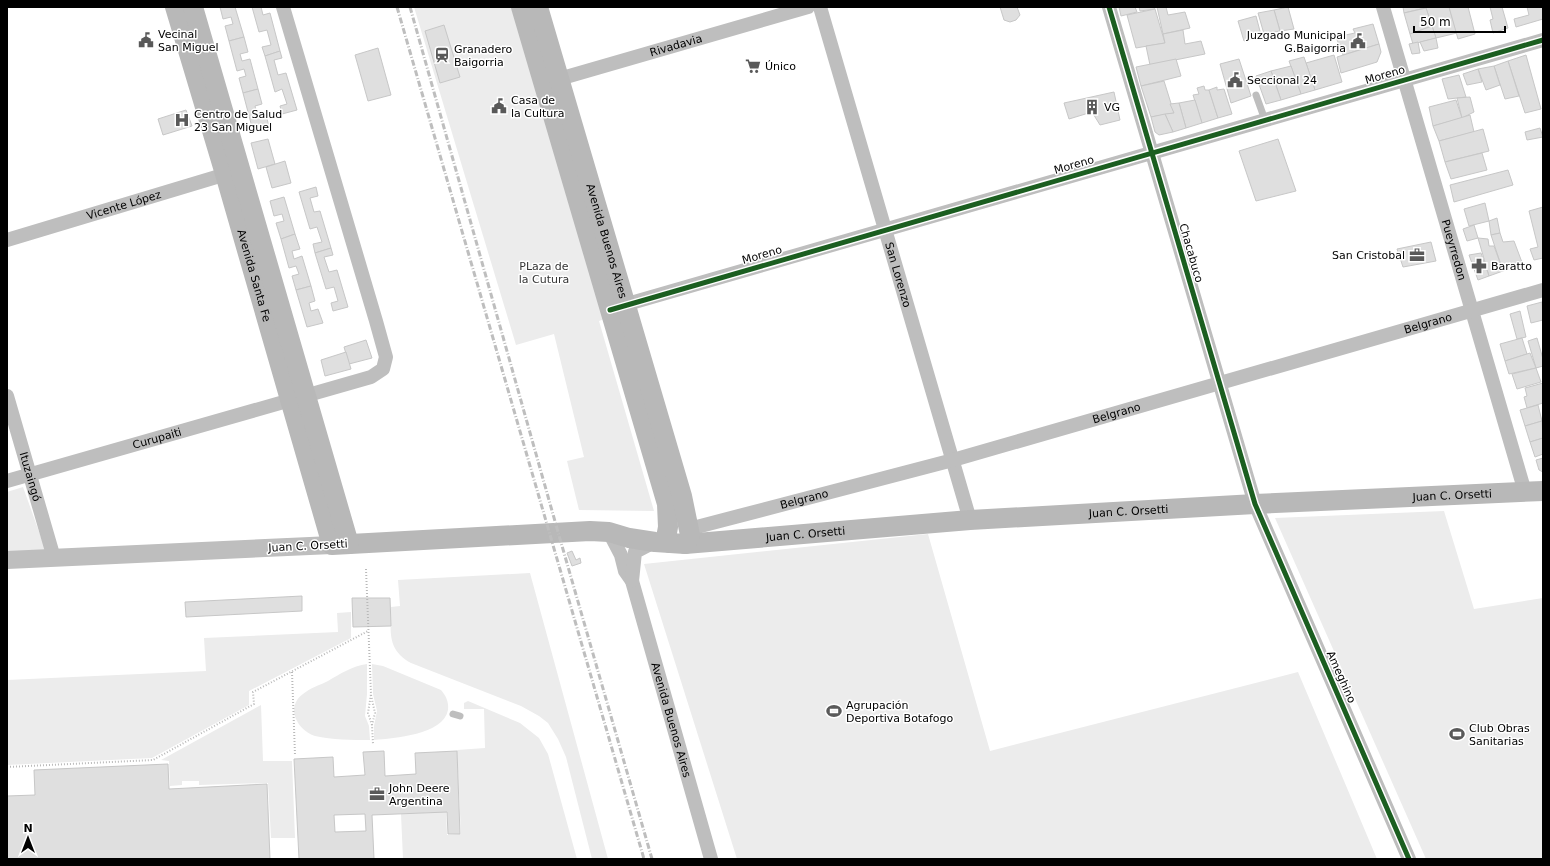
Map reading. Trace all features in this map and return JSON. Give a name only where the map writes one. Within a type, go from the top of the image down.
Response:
[{"type":"main road","name":"Avenida Santa Fe","points":[[176,7],[233,172]]},
{"type":"main road","name":"Avenida Santa Fe","points":[[193,7],[233,172],[340,544]]},
{"type":"main road","name":"Avenida Buenos Aires","points":[[521,7],[551,81],[618,307],[682,496],[673,537]]},
{"type":"main road","name":"Avenida Buenos Aires","points":[[538,7],[551,81]]},
{"type":"main road","name":"Juan C. Orsetti","points":[[340,544],[549,532],[609,532],[629,538],[700,536],[714,540],[970,520],[1255,504],[1534,492]]},
{"type":"street","name":"Curupaiti","points":[[7,481],[370,377],[383,369],[386,357],[283,7]]},
{"type":"street","name":"Rivadavia","points":[[551,81],[808,7]]},
{"type":"street","name":"San Lorenzo","points":[[820,7],[970,520]]},
{"type":"street","name":"Chacabuco","points":[[1109,7],[1255,504]]},
{"type":"street","name":"Pueyrredon","points":[[1383,7],[1472,310],[1534,492]]},
{"type":"street","name":"Moreno","points":[[618,307],[1543,40]]},
{"type":"street","name":"Vicente López","points":[[7,240],[233,172]]},
{"type":"street","name":"Belgrano","points":[[673,537],[953,460],[1543,290]]},
{"type":"street","name":"Ituzaingó","points":[[7,396],[54,558]]},
{"type":"street","name":"Ameghino","points":[[1255,504],[1409,859]]},
{"type":"street","name":"Avenida Buenos Aires","points":[[609,532],[621,555],[625,571],[632,581],[712,859]]},
{"type":"street","name":"Avenida Buenos Aires","points":[[632,581],[635,552],[673,537]]},
{"type":"street","name":"Juan C. Orsetti","points":[[7,560],[340,544]]},
{"type":"lane","points":[[1256,94],[1265,120]]},
{"type":"lane","points":[[452,714],[460,716]]},
{"type":"path","points":[[366,569],[371,694],[375,713],[372,725]]},
{"type":"path","points":[[7,767],[153,760],[254,704],[253,692],[368,631]]},
{"type":"path","points":[[292,672],[295,755]]},
{"type":"path","points":[[371,694],[368,713],[372,725],[373,744]]},
{"type":"green space","name":"PLaza de la Cutura","points":[[414,7],[511,7],[607,318],[599,321],[654,511],[579,510],[567,461],[584,457],[554,334],[516,345]]},
{"type":"green space","points":[[23,487],[47,554],[7,556],[7,492]]},
{"type":"green space","name":"Club Obras Sanitarias","points":[[1444,511],[1474,609],[1543,598],[1543,859],[1426,859],[1275,518]]},
{"type":"green space","name":"Agrupación Deportiva Botafogo","points":[[928,534],[990,751],[1298,672],[1377,859],[737,859],[644,564]]},
{"type":"green space","points":[[530,573],[608,859],[592,859],[566,757],[558,739],[548,723],[521,706],[411,663],[397,652],[392,639],[391,607],[400,606],[398,580]]},
{"type":"green space","points":[[351,612],[351,638],[249,691],[249,705],[152,758],[7,765],[7,680],[206,671],[204,638],[338,632],[337,613]]},
{"type":"green space","points":[[367,664],[365,716],[369,726],[370,740],[342,740],[315,736],[303,729],[296,718],[294,711],[298,699],[309,690],[346,671]]},
{"type":"green space","points":[[372,664],[383,666],[441,690],[448,702],[448,710],[444,718],[437,725],[417,734],[374,740],[374,726],[377,711],[373,694]]},
{"type":"green space","points":[[468,701],[520,723],[539,738],[548,754],[577,859],[403,859],[401,814],[446,812],[447,835],[461,834],[457,750],[485,748],[484,709],[464,709],[464,703]]},
{"type":"green space","points":[[261,705],[263,761],[292,761],[295,838],[271,838],[268,783],[199,785],[199,781],[182,781],[182,785],[170,786],[169,761],[161,760]]},
{"type":"building","points":[[220,7],[235,7],[244,37],[229,41],[225,26],[233,24],[231,17],[223,19]]},
{"type":"building","points":[[252,7],[261,7],[263,15],[270,13],[280,51],[265,56],[262,47],[271,45],[267,30],[259,32]]},
{"type":"building","points":[[1000,7],[1017,7],[1020,15],[1016,20],[1010,22],[1004,20]]},
{"type":"building","points":[[1119,7],[1135,7],[1137,12],[1121,16]]},
{"type":"building","points":[[1139,7],[1154,7],[1155,9],[1140,11]]},
{"type":"building","points":[[1157,7],[1166,7],[1168,15],[1185,12],[1190,28],[1163,34]]},
{"type":"building","points":[[1288,7],[1294,29],[1280,31],[1274,10]]},
{"type":"building","points":[[1403,7],[1429,7],[1404,13]]},
{"type":"building","points":[[1449,7],[1457,33],[1436,38],[1426,8]]},
{"type":"building","points":[[1449,7],[1468,7],[1475,34],[1458,39]]},
{"type":"building","points":[[1490,7],[1502,7],[1508,28],[1493,33],[1490,20],[1493,19]]},
{"type":"building","points":[[1527,7],[1543,7],[1543,19],[1516,27],[1514,19],[1529,15]]},
{"type":"building","points":[[1426,8],[1432,26],[1410,34],[1404,13]]},
{"type":"building","points":[[1155,9],[1165,43],[1136,48],[1127,15]]},
{"type":"building","points":[[1274,10],[1280,31],[1264,34],[1258,13]]},
{"type":"building","points":[[1256,16],[1261,35],[1244,41],[1238,21]]},
{"type":"building","name":"Juzgado Municipal G.Baigorria","points":[[1373,24],[1379,44],[1343,55],[1336,37],[1355,33],[1353,29]]},
{"type":"building","points":[[444,25],[460,77],[440,83],[425,31]]},
{"type":"building","points":[[1432,26],[1436,38],[1413,44],[1410,34]]},
{"type":"building","points":[[1183,30],[1185,44],[1201,41],[1205,54],[1150,65],[1146,46],[1165,43],[1163,34]]},
{"type":"building","points":[[244,37],[248,52],[240,54],[242,61],[250,59],[258,89],[243,93],[239,78],[246,76],[244,69],[237,71],[229,41]]},
{"type":"building","points":[[1436,38],[1438,48],[1424,51],[1420,42]]},
{"type":"building","points":[[1418,42],[1420,53],[1412,54],[1409,44]]},
{"type":"building","points":[[1379,44],[1381,52],[1377,62],[1341,73],[1337,57]]},
{"type":"building","points":[[378,48],[391,95],[368,101],[355,55]]},
{"type":"building","points":[[280,51],[282,58],[274,60],[278,75],[286,73],[297,110],[282,114],[280,106],[287,104],[282,89],[275,92],[265,56]]},
{"type":"building","points":[[1334,55],[1342,82],[1315,90],[1306,63]]},
{"type":"building","points":[[1526,55],[1541,109],[1525,113],[1508,61]]},
{"type":"building","points":[[1304,57],[1315,90],[1301,94],[1289,61]]},
{"type":"building","points":[[1176,59],[1181,76],[1141,86],[1136,67]]},
{"type":"building","name":"Seccional 24","points":[[1239,59],[1251,96],[1231,103],[1220,64]]},
{"type":"building","points":[[1508,61],[1519,96],[1505,99],[1494,66]]},
{"type":"building","points":[[1291,66],[1301,94],[1281,100],[1271,71]]},
{"type":"building","points":[[1494,66],[1500,85],[1486,90],[1478,69]]},
{"type":"building","points":[[1478,69],[1482,82],[1467,85],[1463,74]]},
{"type":"building","points":[[1271,71],[1281,100],[1266,104],[1256,76]]},
{"type":"building","points":[[1459,75],[1466,97],[1448,99],[1442,79]]},
{"type":"building","points":[[1164,81],[1174,113],[1151,117],[1141,86]]},
{"type":"building","points":[[1204,86],[1205,90],[1209,90],[1218,118],[1202,123],[1193,95],[1199,94],[1197,88]]},
{"type":"building","points":[[1217,87],[1217,90],[1224,89],[1232,114],[1218,118],[1209,90]]},
{"type":"building","points":[[258,89],[262,104],[255,106],[257,114],[265,112],[269,126],[253,131],[243,93]]},
{"type":"building","name":"VG","points":[[1114,92],[1120,120],[1100,125],[1092,112],[1069,119],[1064,103]]},
{"type":"building","points":[[1470,97],[1474,112],[1462,118],[1457,98]]},
{"type":"building","points":[[1195,100],[1202,123],[1186,128],[1179,103]]},
{"type":"building","points":[[1456,100],[1462,118],[1433,126],[1429,107]]},
{"type":"building","points":[[1179,103],[1186,128],[1173,132],[1165,114],[1174,113],[1170,104]]},
{"type":"building","points":[[186,110],[192,126],[163,135],[158,119]]},
{"type":"building","points":[[1165,114],[1173,132],[1159,135],[1155,132],[1151,117]]},
{"type":"building","points":[[1470,115],[1474,132],[1439,141],[1433,126]]},
{"type":"building","points":[[1540,128],[1543,137],[1527,140],[1525,132]]},
{"type":"building","points":[[1483,129],[1489,151],[1445,162],[1439,141]]},
{"type":"building","points":[[268,139],[275,164],[258,169],[251,143]]},
{"type":"building","points":[[1278,139],[1296,191],[1256,201],[1239,151]]},
{"type":"building","points":[[1482,153],[1487,170],[1451,179],[1445,162]]},
{"type":"building","points":[[285,161],[291,183],[272,188],[266,167]]},
{"type":"building","points":[[1508,170],[1513,185],[1454,202],[1450,185]]},
{"type":"building","points":[[316,187],[318,196],[310,198],[314,212],[320,211],[331,248],[315,253],[313,244],[322,242],[317,227],[310,229],[299,192]]},
{"type":"building","points":[[284,197],[295,234],[281,239],[276,223],[284,221],[282,214],[274,216],[270,201]]},
{"type":"building","points":[[1485,203],[1489,221],[1469,226],[1464,209]]},
{"type":"building","points":[[1543,207],[1543,258],[1534,260],[1530,249],[1538,247],[1529,211]]},
{"type":"building","points":[[1497,218],[1500,233],[1491,235],[1489,221]]},
{"type":"building","points":[[1474,225],[1478,238],[1467,241],[1463,229]]},
{"type":"building","points":[[1500,233],[1503,242],[1514,241],[1523,265],[1503,271],[1491,235]]},
{"type":"building","points":[[295,234],[300,249],[292,251],[294,259],[302,256],[311,286],[296,290],[292,276],[299,274],[296,266],[289,268],[281,239]]},
{"type":"building","points":[[1478,238],[1488,239],[1489,246],[1494,246],[1503,271],[1489,276]]},
{"type":"building","name":"San Cristobal","points":[[1431,242],[1436,261],[1403,267],[1397,249]]},
{"type":"building","points":[[331,248],[333,255],[324,257],[329,272],[337,270],[348,307],[333,311],[331,303],[338,301],[334,287],[326,289],[315,253]]},
{"type":"building","name":"Baratto","points":[[1481,253],[1489,276],[1478,280],[1469,255]]},
{"type":"building","points":[[311,286],[315,301],[309,303],[311,311],[318,309],[323,323],[307,327],[296,290]]},
{"type":"building","points":[[1542,302],[1543,320],[1531,323],[1527,306]]},
{"type":"building","points":[[1520,311],[1526,337],[1517,339],[1510,314]]},
{"type":"building","points":[[1522,338],[1527,354],[1505,361],[1500,344]]},
{"type":"building","points":[[1537,338],[1543,359],[1543,366],[1536,368],[1528,341]]},
{"type":"building","points":[[366,340],[372,358],[349,364],[344,347]]},
{"type":"building","points":[[346,352],[351,369],[325,376],[321,360]]},
{"type":"building","points":[[1530,353],[1536,368],[1509,374],[1505,361]]},
{"type":"building","points":[[1536,368],[1541,382],[1517,389],[1512,374]]},
{"type":"building","points":[[1543,383],[1543,403],[1527,408],[1524,397],[1527,396],[1525,388]]},
{"type":"building","points":[[1538,405],[1542,421],[1525,426],[1520,410]]},
{"type":"building","points":[[1542,421],[1543,438],[1530,442],[1525,426]]},
{"type":"building","points":[[1543,438],[1543,454],[1535,457],[1530,442]]},
{"type":"building","points":[[1543,458],[1543,472],[1539,470],[1536,460]]},
{"type":"building","points":[[572,551],[576,560],[580,558],[581,563],[572,566],[567,553]]},
{"type":"building","points":[[302,596],[302,611],[186,617],[185,602]]},
{"type":"building","points":[[352,598],[390,598],[391,626],[353,627]]},
{"type":"building","name":"John Deere Argentina","points":[[384,751],[385,776],[416,774],[415,753],[457,751],[460,834],[448,834],[447,812],[372,815],[374,859],[299,859],[294,759],[333,757],[334,777],[365,775],[363,752]],"holes":[[[365,814],[366,831],[335,832],[334,815]]]},
{"type":"building","points":[[168,764],[169,789],[267,784],[270,859],[7,859],[7,796],[35,795],[34,770]]},
{"type":"railway","points":[[397,7],[644,859]]},
{"type":"railway","points":[[410,7],[652,859]]},
{"type":"cycle path","points":[[1109,7],[1255,504],[1409,859]]},
{"type":"cycle path","points":[[610,310],[1543,40]]},
{"type":"place","name":"Vecinal San Miguel","points":[[146,40]]},
{"type":"place","name":"Juzgado Municipal G.Baigorria","points":[[1358,41]]},
{"type":"place","name":"Granadero Baigorria","points":[[442,55]]},
{"type":"place","name":"Único","points":[[753,66]]},
{"type":"place","name":"Seccional 24","points":[[1235,80]]},
{"type":"place","name":"Casa de la Cultura","points":[[499,106]]},
{"type":"place","name":"VG","points":[[1092,107]]},
{"type":"place","name":"Centro de Salud 23 San Miguel","points":[[182,120]]},
{"type":"place","name":"San Cristobal","points":[[1417,255]]},
{"type":"place","name":"Baratto","points":[[1479,266]]},
{"type":"place","name":"Agrupación Deportiva Botafogo","points":[[834,711]]},
{"type":"place","name":"Club Obras Sanitarias","points":[[1457,734]]},
{"type":"place","name":"John Deere Argentina","points":[[377,794]]}]
